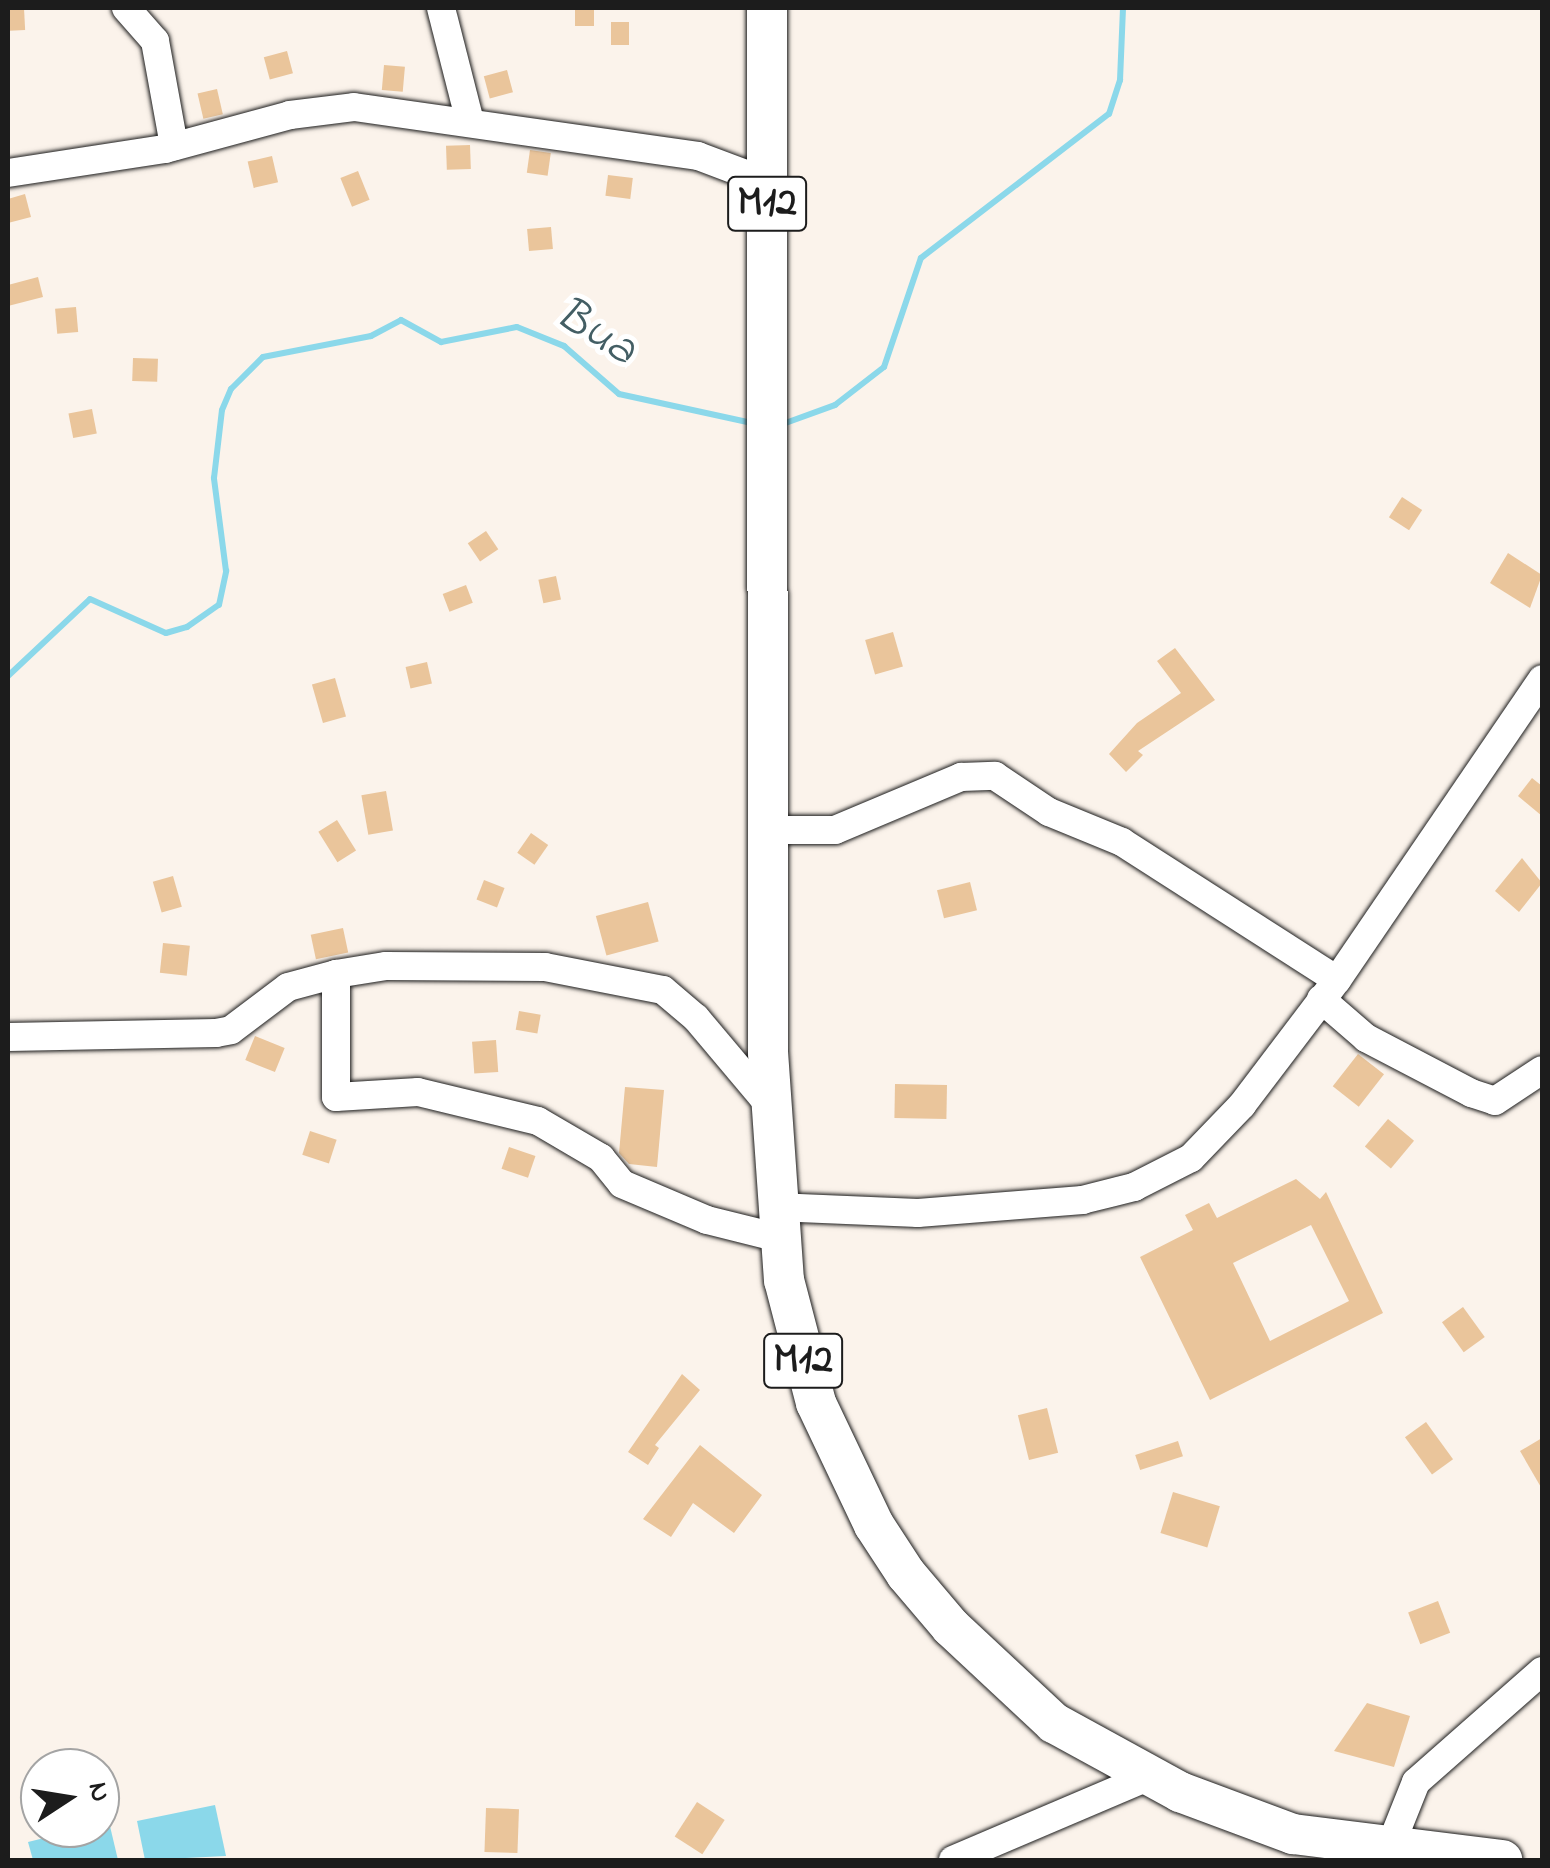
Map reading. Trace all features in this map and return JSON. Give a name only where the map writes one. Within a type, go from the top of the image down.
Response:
[{"type":"highway","name":"M12","points":[[766,8],[771,1107],[777,1222],[796,1339],[816,1403],[874,1524],[906,1574],[950,1628],[1054,1723],[1148,1776],[1292,1834],[1418,1853],[1502,1860]]},
{"type":"street","points":[[126,8],[155,41],[174,146]]},
{"type":"street","points":[[441,8],[470,122]]},
{"type":"street","points":[[8,174],[174,146],[322,110],[376,108],[698,156],[767,182]]},
{"type":"street","points":[[336,974],[336,1096],[418,1092],[538,1120],[601,1158],[622,1184],[707,1220],[777,1222],[1082,1200],[1134,1187],[1191,1158],[1242,1105],[1329,990],[1542,679]]},
{"type":"street","points":[[768,830],[845,828],[961,777],[995,776],[1048,812],[1122,842],[1329,990],[1366,1038],[1495,1101],[1542,1070]]},
{"type":"street","points":[[8,1037],[216,1033],[232,1030],[288,987],[336,974],[386,966],[545,967],[663,990],[696,1018],[771,1107]]},
{"type":"street","points":[[1418,1853],[1416,1782],[1542,1671]]},
{"type":"street","points":[[953,1860],[1148,1776]]},
{"type":"water","points":[[215,1805],[226,1856],[145,1860],[137,1821]]},
{"type":"water","points":[[30,1848],[115,1848],[118,1860],[33,1860]]},
{"type":"building","points":[[24,8],[25,30],[9,31],[8,9]]},
{"type":"building","points":[[575,8],[594,8],[594,26],[575,26]]},
{"type":"building","points":[[611,22],[629,22],[629,45],[611,45]]},
{"type":"building","points":[[287,51],[293,73],[270,79],[264,57]]},
{"type":"building","points":[[384,65],[405,67],[403,92],[382,90]]},
{"type":"building","points":[[507,70],[513,92],[490,98],[484,76]]},
{"type":"building","points":[[217,89],[223,114],[203,119],[198,93]]},
{"type":"building","points":[[470,145],[471,169],[447,170],[446,146]]},
{"type":"building","points":[[530,150],[551,153],[548,176],[527,173]]},
{"type":"building","points":[[272,156],[278,182],[254,188],[248,162]]},
{"type":"building","points":[[358,171],[370,200],[352,207],[340,178]]},
{"type":"building","points":[[608,175],[633,178],[630,199],[605,196]]},
{"type":"building","points":[[25,194],[31,217],[8,223],[8,199]]},
{"type":"building","points":[[551,227],[553,249],[529,251],[527,229]]},
{"type":"building","points":[[38,277],[43,297],[8,306],[8,285]]},
{"type":"building","points":[[76,307],[78,332],[57,334],[55,309]]},
{"type":"building","points":[[133,358],[158,359],[157,382],[132,381]]},
{"type":"building","points":[[92,409],[97,434],[73,438],[68,414]]},
{"type":"building","points":[[1402,497],[1422,510],[1409,530],[1389,517]]},
{"type":"building","points":[[486,531],[498,549],[480,562],[468,543]]},
{"type":"building","points":[[1508,553],[1542,575],[1530,608],[1490,583]]},
{"type":"building","points":[[556,576],[561,599],[543,603],[538,580]]},
{"type":"building","points":[[466,585],[473,603],[449,612],[443,594]]},
{"type":"building","points":[[893,632],[903,667],[875,675],[865,640]]},
{"type":"building","points":[[1175,648],[1215,700],[1138,751],[1143,755],[1126,772],[1109,754],[1137,723],[1181,693],[1157,661]]},
{"type":"building","points":[[427,662],[432,683],[411,688],[406,667]]},
{"type":"building","points":[[335,678],[346,716],[323,723],[312,685]]},
{"type":"building","points":[[1532,778],[1542,786],[1542,816],[1518,796]]},
{"type":"building","points":[[386,791],[393,830],[368,835],[361,795]]},
{"type":"building","points":[[337,820],[356,851],[337,862],[318,832]]},
{"type":"building","points":[[531,833],[548,845],[534,865],[517,853]]},
{"type":"building","points":[[1522,858],[1542,883],[1519,912],[1495,891]]},
{"type":"building","points":[[173,876],[182,907],[162,913],[153,882]]},
{"type":"building","points":[[484,880],[505,888],[497,907],[476,900]]},
{"type":"building","points":[[970,882],[977,910],[944,918],[937,890]]},
{"type":"building","points":[[648,902],[659,942],[606,956],[596,916]]},
{"type":"building","points":[[343,928],[348,952],[316,959],[311,935]]},
{"type":"building","points":[[163,943],[190,946],[187,976],[160,973]]},
{"type":"building","points":[[519,1011],[541,1015],[537,1034],[516,1030]]},
{"type":"building","points":[[255,1036],[285,1048],[275,1072],[245,1060]]},
{"type":"building","points":[[496,1040],[498,1072],[474,1074],[472,1042]]},
{"type":"building","points":[[1358,1054],[1384,1074],[1359,1107],[1333,1086]]},
{"type":"building","points":[[895,1084],[947,1085],[946,1119],[894,1118]]},
{"type":"building","points":[[625,1087],[664,1090],[657,1167],[629,1164],[619,1153]]},
{"type":"building","points":[[1388,1119],[1414,1141],[1391,1168],[1365,1147]]},
{"type":"building","points":[[310,1131],[337,1140],[329,1163],[302,1155]]},
{"type":"building","points":[[509,1147],[535,1156],[528,1178],[502,1169]]},
{"type":"building","points":[[1296,1179],[1320,1199],[1326,1192],[1383,1313],[1210,1400],[1140,1257],[1193,1230],[1185,1215],[1209,1203],[1217,1218]],"holes":[[[1311,1225],[1349,1301],[1270,1341],[1233,1263]]]},
{"type":"building","points":[[1463,1307],[1485,1337],[1464,1352],[1442,1322]]},
{"type":"building","points":[[682,1374],[700,1390],[655,1445],[659,1448],[648,1465],[628,1452]]},
{"type":"building","points":[[1047,1408],[1058,1453],[1029,1460],[1018,1415]]},
{"type":"building","points":[[1426,1422],[1453,1459],[1432,1474],[1405,1437]]},
{"type":"building","points":[[1542,1438],[1542,1489],[1520,1451]]},
{"type":"building","points":[[1178,1441],[1183,1456],[1140,1470],[1135,1455]]},
{"type":"building","points":[[700,1445],[762,1495],[734,1533],[693,1503],[671,1537],[643,1519]]},
{"type":"building","points":[[1173,1492],[1220,1506],[1207,1547],[1160,1533]]},
{"type":"building","points":[[1438,1601],[1450,1633],[1420,1644],[1408,1612]]},
{"type":"building","points":[[1367,1703],[1410,1716],[1394,1767],[1334,1751]]},
{"type":"building","points":[[697,1802],[725,1820],[702,1854],[675,1836]]},
{"type":"building","points":[[486,1808],[519,1809],[517,1853],[484,1852]]},
{"type":"waterway","name":"Bua","points":[[780,425],[835,405],[884,367],[921,258],[1109,114],[1120,80],[1123,8]]},
{"type":"waterway","name":"Bua","points":[[8,676],[90,599],[166,633],[187,627],[219,605],[226,571],[214,478],[222,410],[231,389],[263,357],[371,336],[401,320],[441,342],[517,327],[564,346],[619,394],[752,423]]}]
